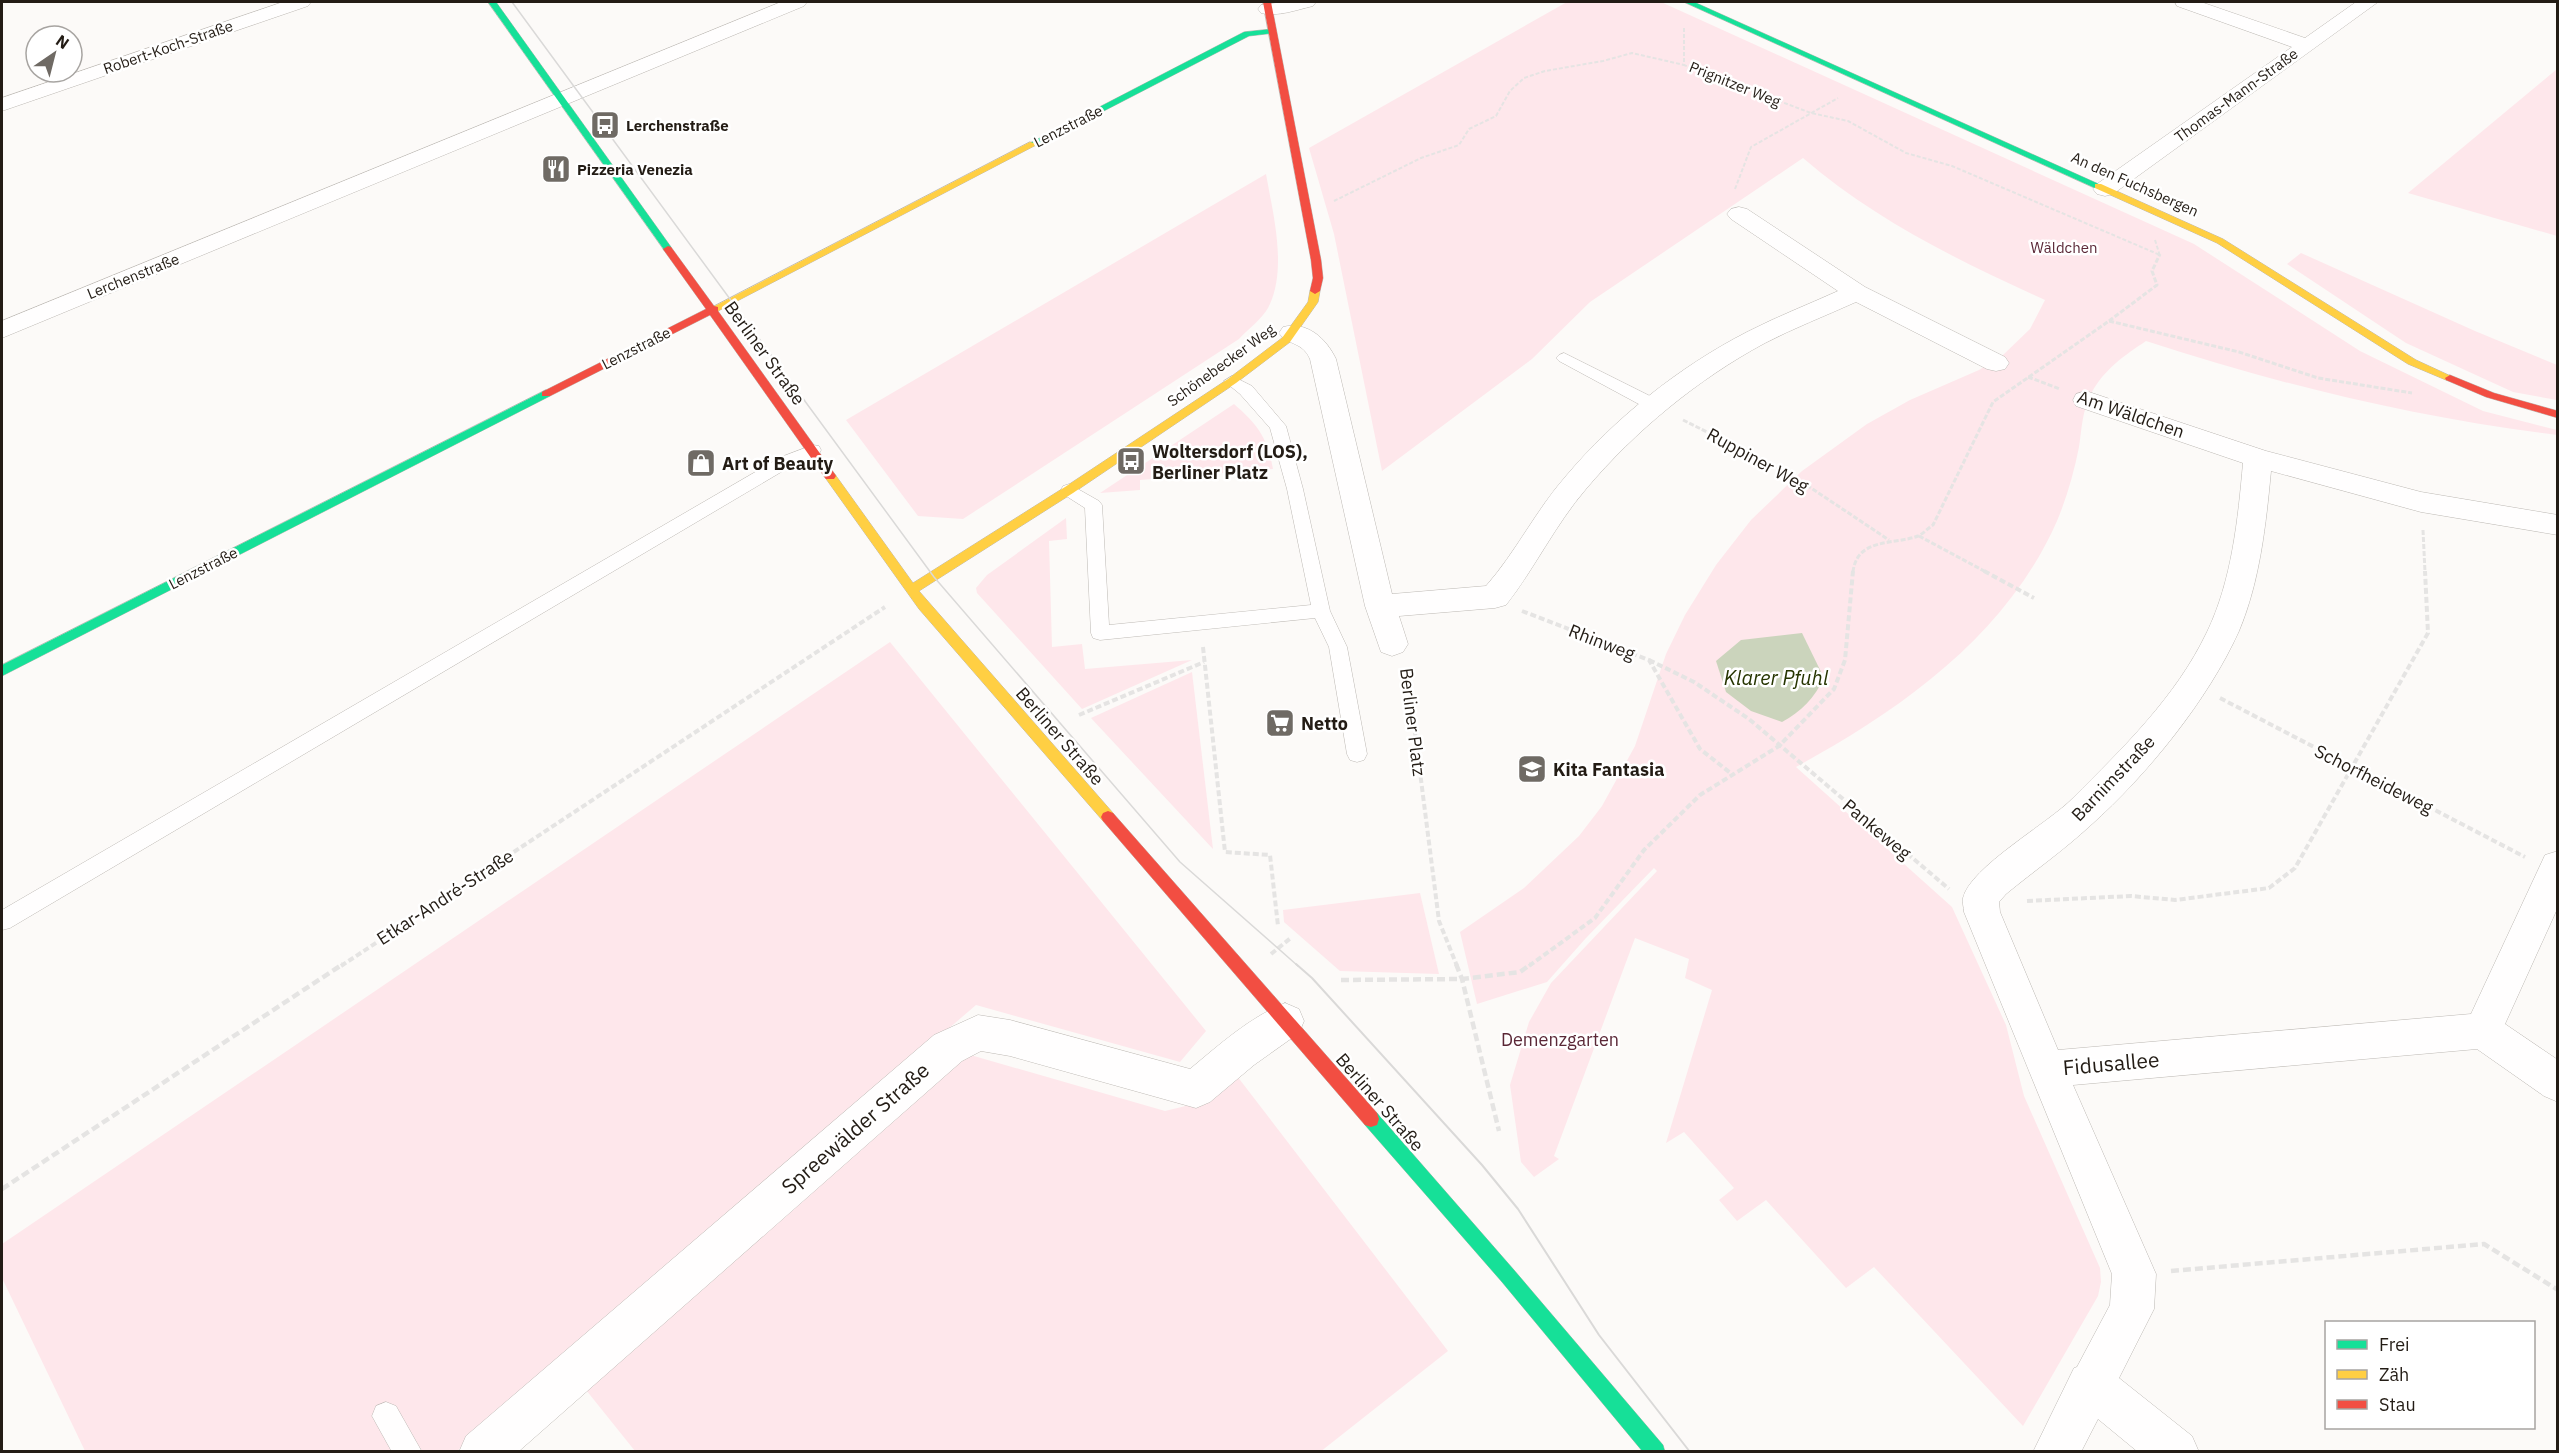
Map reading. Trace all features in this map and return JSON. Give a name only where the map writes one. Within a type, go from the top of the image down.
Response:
[{"type":"street","name":"Robert-Koch-Straße","points":[[2,105],[301,2]]},
{"type":"street","name":"Berliner Straße","points":[[492,2],[911,590],[1020,719],[1508,1276],[1656,1452]]},
{"type":"street","name":"Lerchenstraße","points":[[2,330],[797,2]]},
{"type":"street","points":[[1267,5],[1282,8],[1306,2]]},
{"type":"street","name":"An den Fuchsbergen","points":[[1688,2],[2220,241],[2412,362],[2490,395],[2558,416]]},
{"type":"street","points":[[2184,2],[2306,45]]},
{"type":"street","name":"Thomas-Mann-Straße","points":[[2105,189],[2368,2]]},
{"type":"street","name":"Schönebecker Weg","points":[[911,590],[1069,490],[1232,381],[1292,333],[1313,302],[1318,278],[1309,217],[1267,5]]},
{"type":"street","name":"Lenzstraße","points":[[2,670],[1247,34],[1272,31]]},
{"type":"street","points":[[1739,214],[1856,292],[1996,363]]},
{"type":"street","points":[[1380,606],[1495,597],[1507,583],[1556,507],[1597,459],[1654,405],[1742,346],[1856,292]]},
{"type":"street","name":"Berliner Platz","points":[[1292,333],[1312,340],[1317,345],[1323,359],[1380,606],[1392,644]]},
{"type":"street","name":"Am Wäldchen","points":[[2086,399],[2258,459],[2421,502],[2558,525]]},
{"type":"street","name":"Barnimstraße","points":[[1982,899],[1993,883],[2079,815],[2144,748],[2194,684],[2223,631],[2235,595],[2252,521],[2258,459]]},
{"type":"street","points":[[2556,869],[2483,1031],[2558,1083]]},
{"type":"street","points":[[1982,899],[1982,912],[2046,1069]]},
{"type":"street","name":"Spreewälder Straße","points":[[482,1452],[948,1048],[978,1033],[1010,1038],[1196,1089],[1240,1052],[1285,1021]]},
{"type":"street","name":"Fidusallee","points":[[2056,1452],[2090,1384],[2132,1309],[2134,1274],[2046,1069],[2483,1031]]},
{"type":"street","points":[[2090,1384],[2176,1452]]},
{"type":"lane","points":[[1564,358],[1654,405]]},
{"type":"lane","points":[[1232,381],[1246,390],[1278,426],[1298,501],[1321,611],[1338,647],[1357,754]]},
{"type":"lane","points":[[2,921],[777,467],[813,450]]},
{"type":"lane","points":[[1069,490],[1093,505],[1100,633],[1321,611]]},
{"type":"lane","points":[[386,1416],[408,1452]]},
{"type":"path","name":"Prignitzer Weg","points":[[1683,20],[1684,65],[1811,113],[1848,122],[1906,153],[1952,166],[2160,255]]},
{"type":"path","points":[[1331,202],[1422,158],[1459,145],[1469,129],[1496,116],[1510,92],[1524,78],[1545,70],[1603,61],[1632,53],[1684,65]]},
{"type":"path","points":[[1739,214],[1731,201],[1751,147],[1864,81]]},
{"type":"path","points":[[1341,980],[1462,979],[1520,972],[1595,918],[1644,850],[1667,825],[1700,795],[1779,746],[1834,689],[1845,660],[1854,565],[1866,549],[1890,540],[1918,536],[1933,525],[1993,402],[2157,285],[2152,271],[2160,255],[2152,231]]},
{"type":"path","points":[[2109,321],[2239,352],[2318,378],[2417,394]]},
{"type":"path","name":"Am Wäldchen","points":[[1996,363],[2086,399]]},
{"type":"path","name":"Ruppiner Weg","points":[[1654,405],[1787,472],[1844,512],[1890,540]]},
{"type":"path","name":"Pankeweg","points":[[1650,660],[1694,682],[1749,719],[1952,891],[1982,899],[2076,900],[2131,896],[2175,900],[2269,888],[2295,867],[2428,633],[2421,502]]},
{"type":"path","points":[[1918,536],[2034,598]]},
{"type":"path","name":"Rhinweg","points":[[1495,597],[1521,611],[1650,660],[1700,749],[1733,775]]},
{"type":"path","name":"Etkar-André-Straße","points":[[2,1189],[888,605]]},
{"type":"path","points":[[1200,622],[1225,852],[1270,855],[1278,926]]},
{"type":"path","name":"Berliner Platz","points":[[1392,644],[1405,658],[1439,921],[1462,979],[1499,1131]]},
{"type":"path","points":[[1079,715],[1204,662]]},
{"type":"path","name":"Schorfheideweg","points":[[2194,684],[2352,768],[2556,869]]},
{"type":"path","points":[[2134,1274],[2484,1244],[2558,1290]]},
{"type":"green space","points":[[1567,2],[1661,2],[2194,244],[2360,351],[2483,411],[2557,430],[2557,435],[2505,428],[2350,398],[2247,372],[2146,341],[2108,370],[2091,394],[2084,413],[2079,447],[2061,512],[2036,562],[2010,600],[1980,634],[1912,694],[1874,721],[1796,767],[1952,907],[2006,1025],[2024,1096],[2100,1268],[2101,1282],[2098,1296],[2023,1426],[1874,1267],[1846,1288],[1766,1200],[1737,1221],[1719,1200],[1734,1188],[1684,1132],[1666,1143],[1712,990],[1685,978],[1689,959],[1635,938],[1554,1156],[1559,1159],[1534,1177],[1521,1162],[1510,1085],[1529,1022],[1551,983],[1657,871],[1654,868],[1547,982],[1477,1004],[1460,932],[1524,888],[1579,836],[1602,806],[1635,746],[1666,654],[1685,615],[1716,565],[1751,520],[1802,471],[1867,424],[1910,400],[1979,370],[2003,355],[2030,329],[2045,300],[1919,238],[1859,201],[1803,158],[1590,302],[1532,359],[1382,471],[1334,234],[1309,148]]},
{"type":"green space","points":[[2557,69],[2557,236],[2408,193]]},
{"type":"green space","points":[[1266,174],[1277,242],[1277,277],[1268,308],[1255,324],[1239,339],[963,519],[918,516],[846,420]]},
{"type":"green space","points":[[2301,253],[2557,365],[2557,400],[2513,392],[2406,343],[2287,264]]},
{"type":"green space","points":[[1234,404],[1260,432],[1268,448],[1273,469],[1140,480],[1140,490],[1100,493]]},
{"type":"green space","points":[[1066,518],[1067,539],[1049,541],[1052,647],[1082,644],[1085,669],[1192,660],[1082,709],[977,593],[976,588],[987,575]]},
{"type":"green space","points":[[890,642],[1206,1031],[1180,1062],[976,1005],[457,1451],[85,1451],[2,1278],[2,1244]]},
{"type":"green space","points":[[1192,672],[1213,849],[1091,718]]},
{"type":"green space","points":[[1420,893],[1439,974],[1340,971],[1284,922],[1283,910]]},
{"type":"green space","points":[[960,1052],[1165,1111],[1198,1103],[1237,1076],[1448,1351],[1320,1452],[635,1451],[578,1380]]},
{"type":"water","name":"Klarer Pfuhl","points":[[1802,633],[1824,678],[1812,698],[1795,714],[1782,722],[1751,711],[1726,692],[1716,661],[1741,640]]},
{"type":"tram line","points":[[512,2],[934,577],[1180,862],[1298,966]]},
{"type":"tram line","points":[[1296,964],[1312,978],[1482,1165],[1518,1209],[1599,1335],[1690,1452]]},
{"type":"traffic: fast","points":[[492,2],[668,249]]},
{"type":"traffic: fast","points":[[1688,2],[2098,186]]},
{"type":"traffic: fast","points":[[1033,144],[1247,34],[1272,31]]},
{"type":"traffic: fast","points":[[2,671],[546,394]]},
{"type":"traffic: fast","points":[[1371,1119],[1508,1276],[1656,1452]]},
{"type":"traffic: slow","points":[[714,309],[1033,144]]},
{"type":"traffic: slow","points":[[2098,186],[2220,241],[2412,362],[2450,378]]},
{"type":"traffic: slow","points":[[911,590],[1069,490],[1232,381],[1286,340],[1313,302],[1315,291]]},
{"type":"traffic: slow","points":[[830,476],[923,606],[1108,817]]},
{"type":"traffic: jam","points":[[1267,2],[1316,260],[1318,278],[1315,291]]},
{"type":"traffic: jam","points":[[668,249],[830,476]]},
{"type":"traffic: jam","points":[[546,394],[714,309]]},
{"type":"traffic: jam","points":[[2450,378],[2490,395],[2558,415]]},
{"type":"traffic: jam","points":[[1108,817],[1371,1119]]},
{"type":"place","name":"Lerchenstraße","points":[[605,125]]},
{"type":"place","name":"Pizzeria Venezia","points":[[556,169]]},
{"type":"place","name":"Woltersdorf (LOS), Berliner Platz","points":[[1131,461]]},
{"type":"place","name":"Art of Beauty","points":[[701,463]]},
{"type":"place","name":"Netto","points":[[1280,723]]},
{"type":"place","name":"Kita Fantasia","points":[[1532,769]]},
{"type":"park label","name":"Wäldchen","points":[[2064,247]]},
{"type":"park label","name":"Demenzgarten","points":[[1560,1039]]}]
